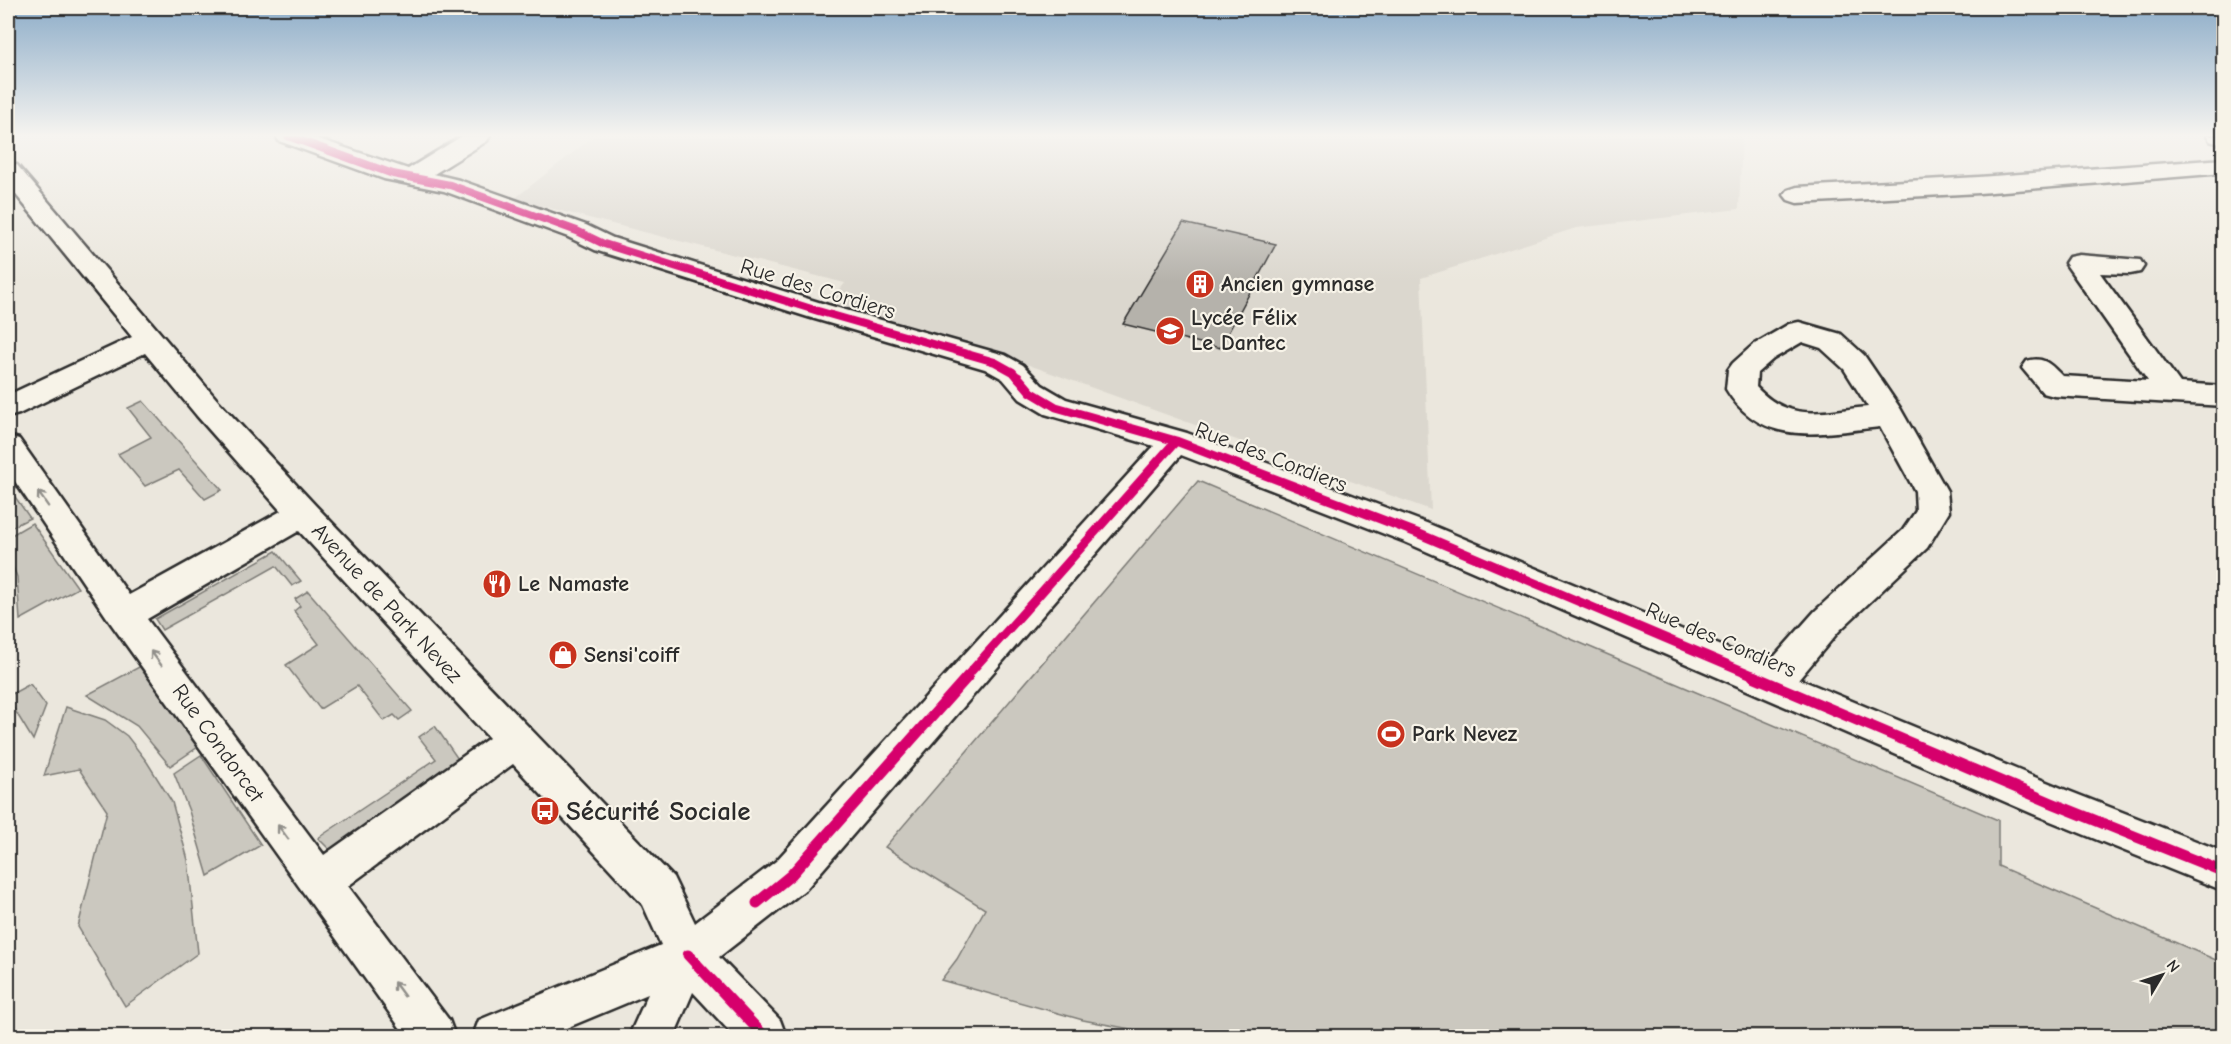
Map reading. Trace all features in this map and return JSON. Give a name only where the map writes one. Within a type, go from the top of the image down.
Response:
[{"type":"street","name":"Avenue de Park Nevez","points":[[20,185],[208,409],[658,891],[688,955],[764,1036]]},
{"type":"street","name":"Rue des Cordiers","points":[[449,185],[615,247],[818,311],[995,362],[1013,372],[1031,392],[1056,407],[1176,441],[1417,533],[2052,803],[2223,872]]},
{"type":"street","points":[[1797,195],[1956,185]]},
{"type":"street","points":[[2130,266],[2079,263],[2171,392]]},
{"type":"street","points":[[1774,683],[1827,621],[1915,538],[1933,512],[1930,491],[1889,416],[1854,362],[1831,341],[1799,332],[1763,352],[1743,370],[1741,389],[1760,410],[1795,424],[1889,416]]},
{"type":"street","points":[[8,407],[151,339]]},
{"type":"street","points":[[2037,368],[2054,386],[2223,396]]},
{"type":"street","points":[[495,1036],[688,955],[791,875],[1176,441]]},
{"type":"street","name":"Rue Condorcet","points":[[8,447],[124,615],[433,1036]]},
{"type":"street","points":[[124,615],[303,513]]},
{"type":"street","points":[[320,882],[516,740]]},
{"type":"street","points":[[651,1036],[688,955]]},
{"type":"shaded area","name":"Lycée Félix Le Dantec","points":[[532,185],[1740,185],[1739,209],[1576,228],[1421,278],[1431,510],[1007,357],[828,305],[845,283],[514,199]]},
{"type":"shaded area","points":[[143,401],[222,490],[205,499],[179,470],[145,486],[118,454],[151,437],[128,408]]},
{"type":"shaded area","points":[[1198,481],[1998,820],[1998,866],[2223,963],[2223,1036],[1167,1036],[1083,1020],[941,980],[957,959],[985,909],[885,847]]},
{"type":"shaded area","points":[[8,487],[30,518],[8,529]]},
{"type":"shaded area","points":[[32,523],[78,588],[20,620],[17,577],[8,555],[8,537]]},
{"type":"shaded area","points":[[276,551],[301,581],[292,586],[276,566],[162,630],[155,619]]},
{"type":"shaded area","points":[[308,591],[412,711],[399,720],[394,715],[384,721],[357,686],[320,709],[286,665],[319,644],[294,611],[300,606],[295,599]]},
{"type":"shaded area","points":[[141,666],[198,747],[170,766],[137,726],[87,695]]},
{"type":"shaded area","points":[[30,684],[46,706],[33,740],[8,699],[8,696]]},
{"type":"shaded area","points":[[66,707],[105,720],[127,736],[147,762],[172,802],[188,860],[198,953],[125,1006],[78,927],[107,811],[79,769],[44,776]]},
{"type":"shaded area","points":[[435,726],[458,759],[331,851],[318,838],[436,759],[419,737]]},
{"type":"shaded area","points":[[201,755],[261,845],[208,876],[189,811],[174,773]]},
{"type":"building","name":"Ancien gymnase","points":[[1183,223],[1276,244],[1220,348],[1123,324]]},
{"type":"cycle path","points":[[449,185],[577,231],[604,244],[818,311],[995,362],[1013,372],[1031,392],[1056,407],[1176,441],[1417,533],[2052,803],[2224,872]]},
{"type":"cycle path","points":[[757,903],[791,875],[1176,441]]},
{"type":"cycle path","points":[[688,955],[764,1036]]},
{"type":"place","name":"Ancien gymnase","points":[[1200,284]]},
{"type":"place","name":"Lycée Félix Le Dantec","points":[[1170,331]]},
{"type":"place","name":"Le Namaste","points":[[497,584]]},
{"type":"place","name":"Sensi'coiff","points":[[563,655]]},
{"type":"place","name":"Park Nevez","points":[[1391,734]]},
{"type":"place","name":"Sécurité Sociale","points":[[545,811]]}]
